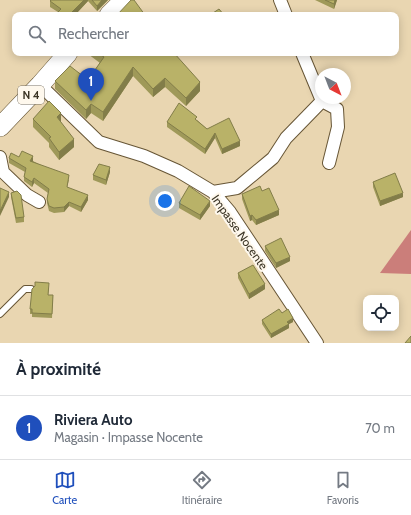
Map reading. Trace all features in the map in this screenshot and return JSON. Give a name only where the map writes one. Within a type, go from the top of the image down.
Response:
[{"type":"highway","points":[[106,12],[118,0]]},
{"type":"highway","points":[[112,12],[124,0]]},
{"type":"highway","name":"N 4","points":[[0,127],[66,56]]},
{"type":"street","points":[[280,0],[285,12]]},
{"type":"street","points":[[303,56],[315,84]]},
{"type":"street","name":"Impasse Nocente","points":[[40,85],[98,142],[144,156],[178,170],[213,192],[230,212],[317,343]]},
{"type":"street","points":[[213,192],[237,188],[273,158],[286,138],[319,104]]},
{"type":"street","points":[[328,104],[337,109],[338,127],[329,163]]},
{"type":"street","points":[[0,157],[3,172],[27,195],[39,202]]},
{"type":"lane","points":[[0,314],[25,289],[31,289]]},
{"type":"shaded area","points":[[411,230],[411,274],[380,273]]},
{"type":"building","points":[[84,0],[72,12],[58,12],[61,9],[50,1]]},
{"type":"building","points":[[92,0],[102,0],[97,6]]},
{"type":"building","points":[[131,0],[134,0],[143,12],[120,12]]},
{"type":"building","points":[[325,0],[335,0],[334,4]]},
{"type":"building","points":[[219,9],[222,12],[214,12]]},
{"type":"building","points":[[102,56],[177,56],[200,82],[186,98],[165,78],[153,89],[133,67],[103,112],[91,104],[86,110],[55,81],[70,66],[88,80],[104,57]]},
{"type":"building","points":[[49,101],[61,113],[57,117],[74,139],[59,152],[49,138],[51,137],[33,119]]},
{"type":"building","points":[[179,103],[197,117],[195,119],[207,129],[229,118],[240,141],[222,149],[215,133],[205,149],[167,122]]},
{"type":"building","points":[[22,151],[33,156],[30,161],[69,175],[67,187],[88,195],[81,207],[69,202],[64,207],[54,208],[49,206],[47,199],[49,189],[34,178],[32,182],[24,177],[26,168],[9,158],[11,153],[19,157]]},
{"type":"building","points":[[99,164],[110,167],[106,180],[93,175]]},
{"type":"building","points":[[395,173],[403,193],[380,201],[373,182]]},
{"type":"building","points":[[189,186],[210,201],[200,215],[179,203]]},
{"type":"building","points":[[260,186],[262,191],[269,188],[279,210],[256,220],[252,215],[250,216],[242,194]]},
{"type":"building","points":[[0,188],[9,192],[0,211]]},
{"type":"building","points":[[17,191],[21,195],[24,217],[16,218],[11,193]]},
{"type":"building","points":[[281,238],[290,257],[276,263],[265,246]]},
{"type":"building","points":[[253,265],[265,284],[249,294],[238,273]]},
{"type":"building","points":[[35,282],[49,283],[48,295],[53,295],[52,314],[32,313],[32,309],[30,309],[32,289],[35,286]]},
{"type":"building","points":[[279,309],[282,313],[288,309],[293,318],[287,322],[289,324],[271,334],[262,320]]},
{"type":"building","points":[[411,336],[411,343],[405,343]]},
{"type":"place","name":"Riviera Auto","points":[[91,101]]}]
